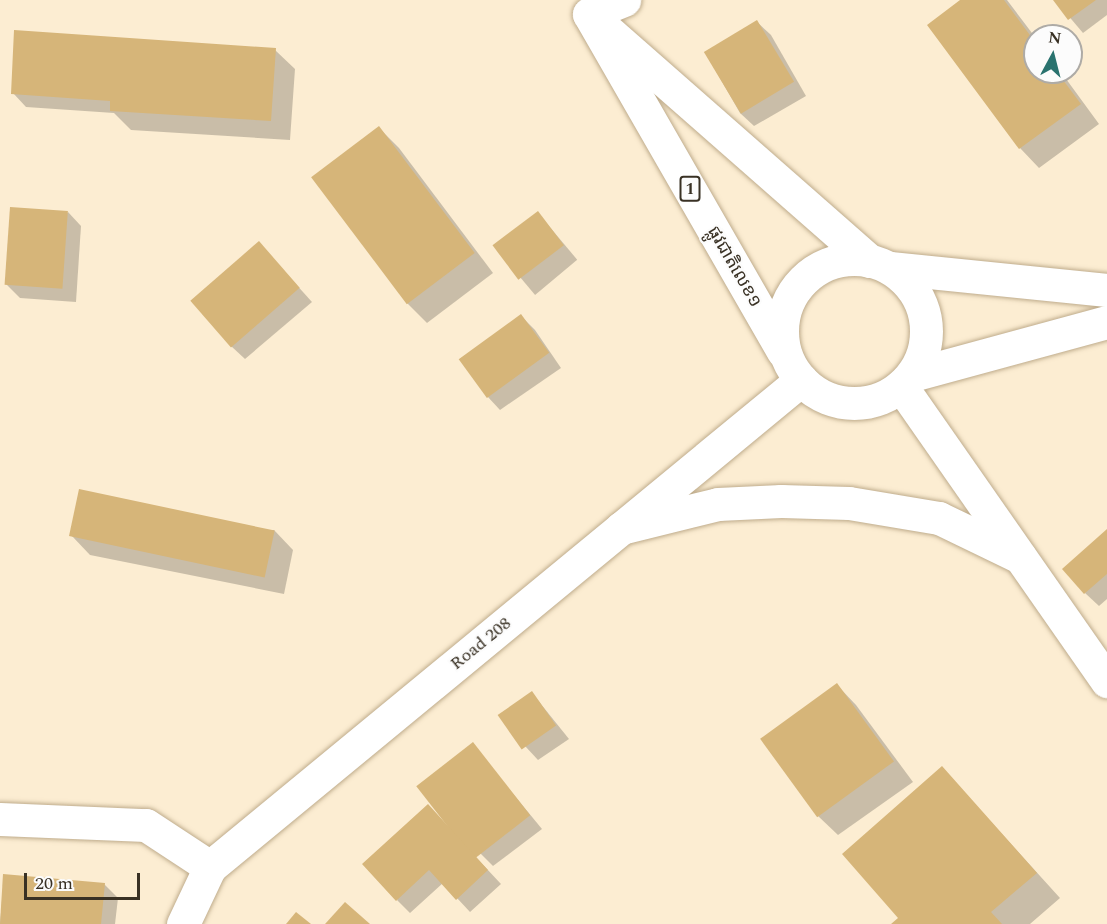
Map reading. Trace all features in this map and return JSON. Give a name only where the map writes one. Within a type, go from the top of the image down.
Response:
[{"type":"main road","points":[[582,5],[624,0]]},
{"type":"main road","points":[[582,5],[880,265],[906,281],[918,298],[925,317],[926,337],[922,357],[906,380],[1020,557],[1107,681]]},
{"type":"main road","name":"ផ្លូវជាតិលេខ១","points":[[582,5],[795,372]]},
{"type":"main road","points":[[795,372],[783,342],[783,319],[790,297],[805,279],[824,266],[846,260],[1107,290]]},
{"type":"main road","name":"1","points":[[795,372],[818,394],[850,402],[882,398],[906,380],[1107,322]]},
{"type":"main road","name":"Road 208","points":[[183,924],[210,867],[621,528],[795,372]]},
{"type":"main road","points":[[621,528],[718,504],[781,501],[849,503],[939,518],[1020,557]]},
{"type":"main road","points":[[0,819],[146,825],[210,867]]},
{"type":"building","points":[[960,0],[1004,0],[1023,26],[1023,84],[1066,84],[1081,104],[1019,149],[927,25]]},
{"type":"building","points":[[1053,0],[1096,0],[1068,20]]},
{"type":"building","points":[[757,20],[794,82],[741,114],[704,52]]},
{"type":"building","points":[[14,30],[276,48],[271,121],[110,111],[110,101],[11,94]]},
{"type":"building","points":[[379,126],[475,253],[407,304],[311,177]]},
{"type":"building","points":[[10,207],[68,211],[62,289],[5,285]]},
{"type":"building","points":[[538,211],[564,245],[518,280],[492,245]]},
{"type":"building","points":[[259,241],[300,288],[231,347],[190,301]]},
{"type":"building","points":[[521,314],[549,353],[487,398],[459,359]]},
{"type":"building","points":[[79,489],[275,531],[265,578],[69,536]]},
{"type":"building","points":[[1107,529],[1107,574],[1084,594],[1062,569]]},
{"type":"building","points":[[837,683],[894,761],[817,817],[760,739]]},
{"type":"building","points":[[532,691],[556,725],[522,749],[498,715]]},
{"type":"building","points":[[473,742],[530,815],[474,860],[416,786]]},
{"type":"building","points":[[942,766],[1037,873],[991,912],[1002,924],[891,924],[898,918],[842,854]]},
{"type":"building","points":[[428,804],[488,870],[456,900],[429,870],[396,901],[362,864]]},
{"type":"building","points":[[3,874],[105,883],[101,924],[0,924]]},
{"type":"building","points":[[345,902],[370,924],[325,924]]},
{"type":"building","points":[[296,912],[311,924],[286,924]]}]
